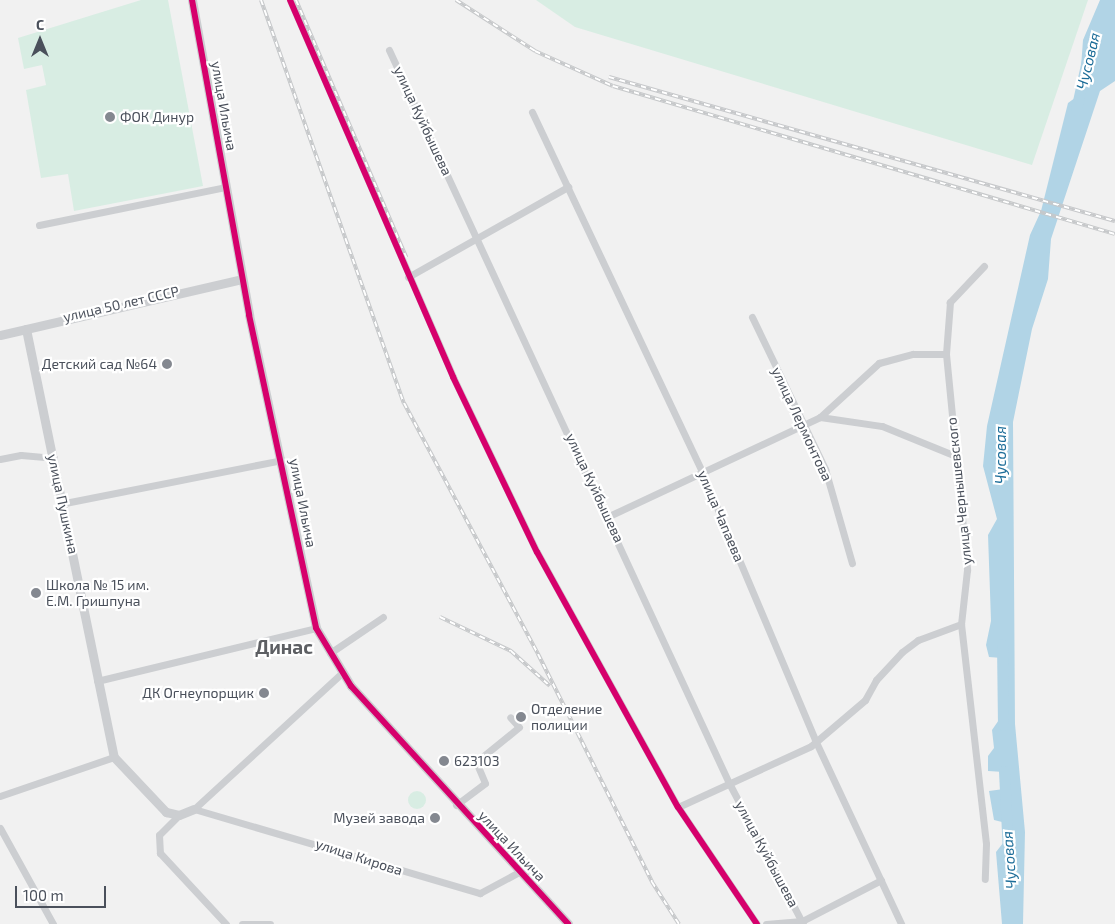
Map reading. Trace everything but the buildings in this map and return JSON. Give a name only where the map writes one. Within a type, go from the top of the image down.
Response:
[{"type":"street","name":"улица Ильича","points":[[192,0],[242,279],[282,460],[316,628],[342,673],[456,805],[568,924]]},
{"type":"street","points":[[290,0],[408,277],[537,552],[678,807],[757,924]]},
{"type":"street","name":"улица Куйбышева","points":[[389,50],[609,516],[729,783],[803,922]]},
{"type":"street","name":"улица Чапаева","points":[[532,112],[702,472],[815,740],[902,924]]},
{"type":"street","points":[[39,225],[226,187]]},
{"type":"street","points":[[408,277],[568,187]]},
{"type":"street","name":"улица Чернышевского","points":[[984,266],[950,302],[946,354],[953,455],[967,570],[961,624],[986,844],[985,879]]},
{"type":"street","name":"улица 50 лет СССР","points":[[0,335],[242,279]]},
{"type":"street","name":"улица Лермонтова","points":[[752,317],[825,469],[852,563]]},
{"type":"street","name":"улица Пушкина","points":[[26,329],[65,503],[97,681],[114,757]]},
{"type":"street","points":[[609,516],[820,417],[879,363],[913,354],[946,354]]},
{"type":"street","points":[[820,417],[882,426],[953,455]]},
{"type":"street","points":[[0,459],[21,455],[54,458]]},
{"type":"street","points":[[65,503],[282,460]]},
{"type":"street","points":[[330,653],[383,617]]},
{"type":"street","points":[[678,807],[800,753],[865,700],[876,680],[902,652],[918,640],[961,624]]},
{"type":"street","points":[[97,681],[316,628]]},
{"type":"street","points":[[226,924],[160,853],[159,835],[178,816],[194,809],[342,673]]},
{"type":"street","points":[[456,805],[485,783],[476,762],[519,727],[510,717]]},
{"type":"street","points":[[0,796],[114,757],[166,812],[178,816]]},
{"type":"street","name":"улица Кирова","points":[[194,809],[480,892],[520,872]]},
{"type":"street","points":[[0,828],[53,924]]},
{"type":"street","points":[[766,924],[803,922],[881,880]]},
{"type":"street","points":[[242,924],[270,924]]},
{"type":"green space","name":"ФОК Динур","points":[[141,0],[168,0],[203,186],[74,211],[68,174],[41,178],[26,90],[46,85],[42,65],[24,69],[18,38]]},
{"type":"green space","points":[[536,0],[1088,0],[1032,165],[575,27]]},
{"type":"green space","points":[[413,791],[421,791],[426,796],[424,807],[413,809],[408,804],[408,796]]},
{"type":"water","points":[[1100,0],[1115,0],[1115,81],[1100,91],[1051,239],[1048,279],[1032,329],[1013,422],[1015,724],[1025,832],[1023,924],[1002,924],[996,852],[1007,838],[1006,823],[994,820],[989,791],[1004,789],[1004,772],[988,771],[988,756],[994,748],[992,730],[1003,714],[1002,658],[989,657],[986,645],[991,621],[988,535],[997,519],[983,466],[987,426],[1030,235],[1041,211],[1068,103],[1079,95],[1083,40]]},
{"type":"waterway","name":"Чусовая","points":[[1076,110],[1087,60]]},
{"type":"waterway","name":"Чусовая","points":[[1002,644],[1003,725]]},
{"type":"waterway","name":"Чусовая","points":[[1004,771],[1008,852]]},
{"type":"railway","points":[[261,0],[404,403],[538,654],[652,882],[679,924]]},
{"type":"railway","points":[[296,0],[406,257]]},
{"type":"railway","points":[[456,0],[535,51],[613,86],[1115,234]]},
{"type":"railway","points":[[609,77],[1115,221]]},
{"type":"railway","points":[[440,617],[511,651],[550,686]]},
{"type":"cycle path","points":[[192,0],[249,315],[316,628],[351,686],[568,924]]},
{"type":"cycle path","points":[[290,0],[453,377],[537,552],[678,807],[757,924]]},
{"type":"place","name":"ФОК Динур","points":[[110,117]]},
{"type":"place","name":"Детский сад №64","points":[[167,364]]},
{"type":"place","name":"Школа № 15 им. Е.М. Гришпуна","points":[[36,593]]},
{"type":"place","name":"ДК Огнеупорщик","points":[[264,693]]},
{"type":"place","name":"Отделение полиции","points":[[521,717]]},
{"type":"place","name":"623103","points":[[444,761]]},
{"type":"place","name":"Музей завода","points":[[435,818]]},
{"type":"district","name":"Динас","points":[[284,647]]}]
